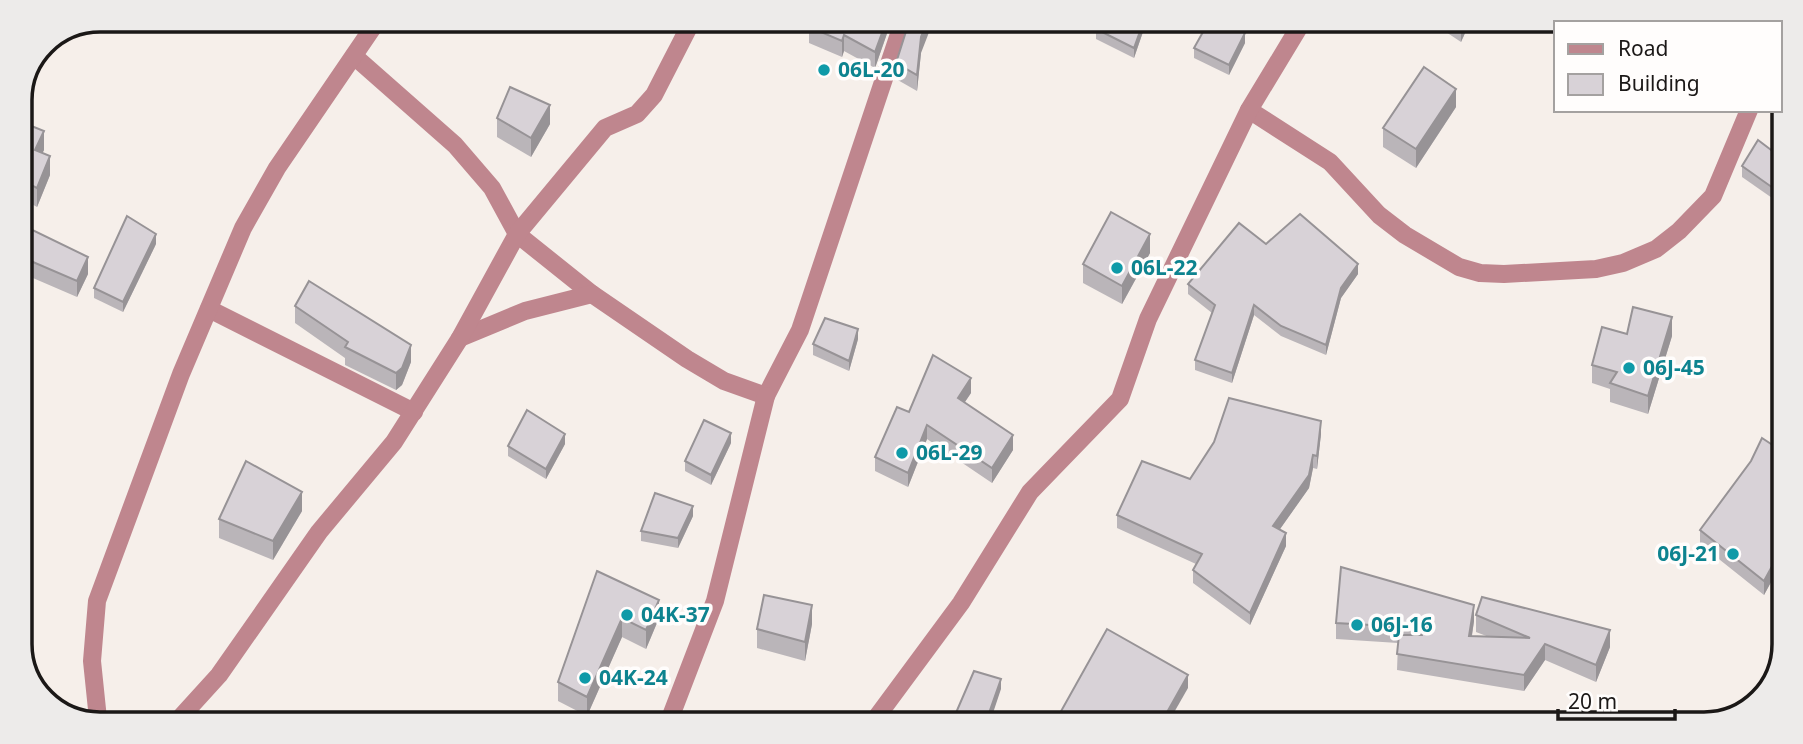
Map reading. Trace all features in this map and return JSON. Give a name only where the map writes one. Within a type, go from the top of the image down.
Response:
[{"type":"street","points":[[97,712],[92,661],[97,601],[181,373],[243,228],[263,192],[370,32]]},
{"type":"street","points":[[185,712],[219,675],[319,532],[394,442],[460,338],[517,234],[605,128],[637,114],[654,95],[686,32]]},
{"type":"street","points":[[672,712],[715,601],[766,396],[800,330],[900,32]]},
{"type":"street","points":[[880,712],[961,603],[1030,492],[1120,399],[1148,319],[1249,110],[1296,32]]},
{"type":"street","points":[[354,56],[455,145],[492,188],[517,234],[592,294],[724,381],[766,396]]},
{"type":"street","points":[[1249,110],[1330,162],[1379,215],[1405,235],[1459,267],[1480,273],[1504,274],[1596,269],[1623,263],[1656,249],[1679,231],[1713,196],[1748,112]]},
{"type":"street","points":[[460,338],[525,311],[592,294]]},
{"type":"street","points":[[209,309],[414,412]]},
{"type":"building","points":[[821,32],[882,32],[875,52],[844,35],[842,41]]},
{"type":"building","points":[[906,32],[923,32],[917,75],[896,63]]},
{"type":"building","points":[[1102,32],[1140,32],[1134,48]]},
{"type":"building","points":[[1203,32],[1245,33],[1229,65],[1194,48]]},
{"type":"building","points":[[1424,67],[1456,89],[1416,149],[1383,128]]},
{"type":"building","points":[[510,87],[550,105],[531,138],[497,118]]},
{"type":"building","points":[[32,126],[44,131],[35,150],[50,156],[37,188],[32,185]]},
{"type":"building","points":[[1758,140],[1771,150],[1771,187],[1742,166]]},
{"type":"building","points":[[1111,212],[1150,234],[1122,286],[1083,264]]},
{"type":"building","points":[[1300,214],[1358,264],[1341,288],[1326,345],[1281,326],[1254,305],[1232,373],[1195,360],[1215,305],[1188,284],[1239,223],[1266,244]]},
{"type":"building","points":[[127,216],[156,234],[123,302],[94,288]]},
{"type":"building","points":[[32,230],[88,257],[77,281],[32,262]]},
{"type":"building","points":[[309,281],[411,345],[402,368],[396,373],[345,347],[348,342],[295,306]]},
{"type":"building","name":"06J-45","points":[[1633,307],[1672,317],[1648,396],[1610,383],[1617,372],[1592,365],[1602,327],[1627,334]]},
{"type":"building","points":[[825,318],[858,329],[849,361],[813,344]]},
{"type":"building","points":[[933,355],[971,378],[958,398],[1013,435],[992,468],[927,425],[908,473],[875,457],[897,407],[909,412]]},
{"type":"building","points":[[1229,398],[1321,421],[1317,456],[1313,455],[1309,475],[1273,526],[1286,533],[1250,613],[1193,570],[1202,554],[1117,515],[1142,461],[1190,479],[1214,442]]},
{"type":"building","points":[[527,410],[565,434],[546,469],[508,446]]},
{"type":"building","points":[[704,420],[731,433],[711,475],[685,461]]},
{"type":"building","points":[[1762,438],[1772,444],[1772,567],[1764,581],[1700,530],[1751,461]]},
{"type":"building","points":[[246,461],[302,492],[273,541],[219,519]]},
{"type":"building","points":[[655,493],[693,506],[678,538],[641,531]]},
{"type":"building","points":[[1341,567],[1474,605],[1469,636],[1530,638],[1476,615],[1482,597],[1610,630],[1596,665],[1545,644],[1524,675],[1397,654],[1399,635],[1422,635],[1423,628],[1336,623]]},
{"type":"building","points":[[597,571],[659,600],[646,630],[622,618],[587,697],[558,682]]},
{"type":"building","points":[[764,595],[812,605],[805,642],[757,629]]},
{"type":"building","points":[[1107,629],[1188,675],[1167,712],[1061,712]]},
{"type":"building","points":[[974,671],[1001,679],[989,712],[956,712]]},
{"type":"place","name":"06L-20","points":[[824,70]]},
{"type":"place","name":"06L-22","points":[[1117,268]]},
{"type":"place","name":"06J-45","points":[[1629,368]]},
{"type":"place","name":"06L-29","points":[[902,453]]},
{"type":"place","name":"06J-21","points":[[1733,554]]},
{"type":"place","name":"04K-37","points":[[627,615]]},
{"type":"place","name":"06J-16","points":[[1357,625]]},
{"type":"place","name":"04K-24","points":[[585,678]]}]
